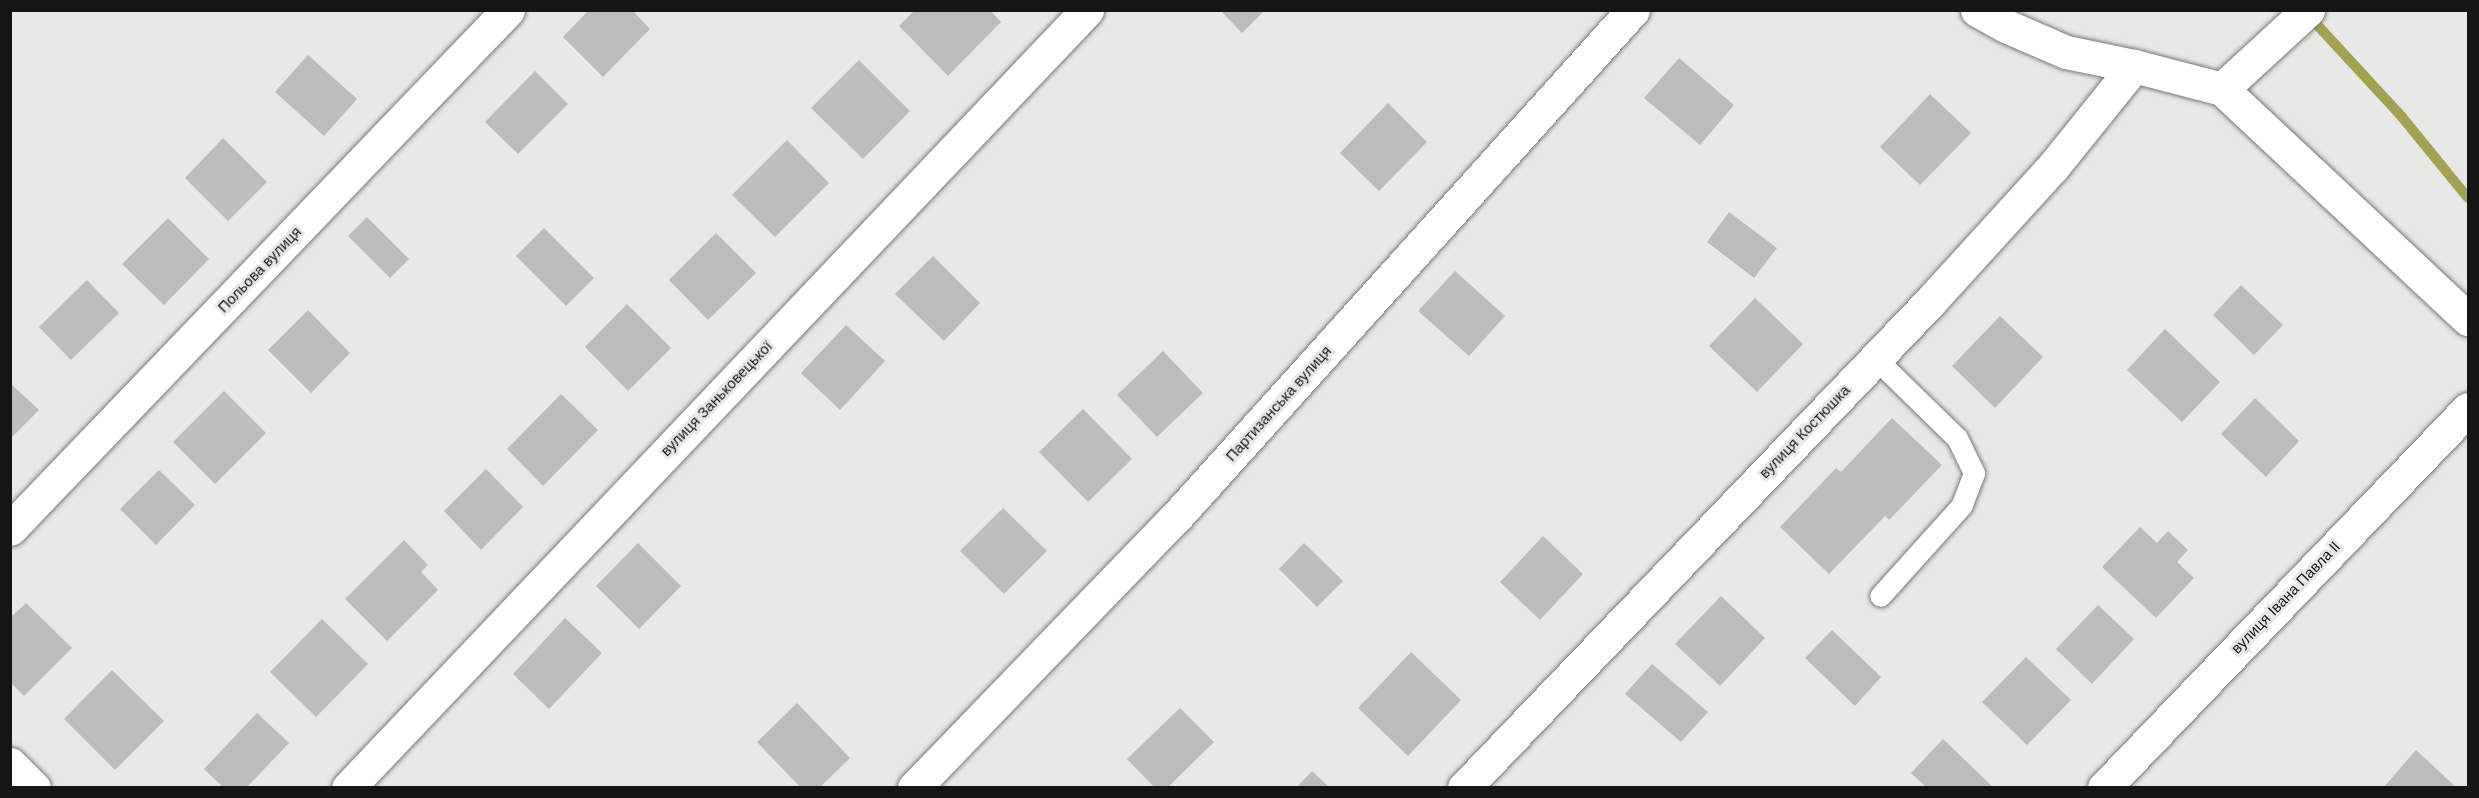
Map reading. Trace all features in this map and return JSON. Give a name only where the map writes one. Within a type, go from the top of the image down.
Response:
[{"type":"street","name":"Польова вулиця","points":[[10,529],[508,10]]},
{"type":"street","name":"вулиця Заньковецької","points":[[348,788],[1087,10]]},
{"type":"street","name":"Партизанська вулиця","points":[[914,788],[1177,516],[1633,10]]},
{"type":"street","points":[[1977,10],[2006,26],[2066,52],[2134,66],[2222,89],[2469,319]]},
{"type":"street","points":[[2222,89],[2308,10]]},
{"type":"street","name":"вулиця Костюшка","points":[[1464,788],[1876,359],[2052,168],[2134,66]]},
{"type":"street","name":"вулиця Івана Павла II","points":[[2104,788],[2469,409]]},
{"type":"street","points":[[10,764],[34,788]]},
{"type":"lane","points":[[1876,359],[1957,438],[1974,472],[1962,505],[1880,596]]},
{"type":"building","points":[[589,10],[632,10],[650,29],[603,77],[563,37]]},
{"type":"building","points":[[915,10],[990,10],[1001,22],[948,76],[899,26]]},
{"type":"building","points":[[1220,10],[1265,10],[1242,33]]},
{"type":"building","points":[[308,55],[357,99],[324,136],[275,92]]},
{"type":"building","points":[[1679,58],[1734,105],[1700,145],[1644,98]]},
{"type":"building","points":[[859,60],[910,111],[863,159],[811,108]]},
{"type":"building","points":[[535,71],[568,104],[518,154],[485,122]]},
{"type":"building","points":[[1930,94],[1971,133],[1920,185],[1880,147]]},
{"type":"building","points":[[1388,103],[1427,142],[1379,191],[1340,153]]},
{"type":"building","points":[[223,138],[267,182],[228,221],[185,178]]},
{"type":"building","points":[[787,140],[829,183],[775,237],[732,195]]},
{"type":"building","points":[[1729,212],[1777,248],[1754,278],[1707,242]]},
{"type":"building","points":[[367,217],[409,259],[390,278],[348,236]]},
{"type":"building","points":[[168,218],[209,259],[164,305],[122,264]]},
{"type":"building","points":[[544,228],[594,278],[566,306],[516,256]]},
{"type":"building","points":[[716,233],[756,273],[708,320],[669,280]]},
{"type":"building","points":[[933,256],[980,303],[944,341],[895,294]]},
{"type":"building","points":[[1455,271],[1505,316],[1469,356],[1418,311]]},
{"type":"building","points":[[87,280],[119,313],[71,360],[39,327]]},
{"type":"building","points":[[2241,285],[2283,325],[2254,355],[2213,315]]},
{"type":"building","points":[[1755,298],[1803,344],[1757,392],[1709,346]]},
{"type":"building","points":[[627,304],[671,348],[628,391],[585,347]]},
{"type":"building","points":[[308,310],[350,353],[311,393],[268,350]]},
{"type":"building","points":[[2000,316],[2043,357],[1995,408],[1952,366]]},
{"type":"building","points":[[846,325],[885,361],[840,410],[801,373]]},
{"type":"building","points":[[2165,329],[2220,382],[2182,422],[2127,370]]},
{"type":"building","points":[[1163,351],[1203,393],[1157,437],[1117,395]]},
{"type":"building","points":[[10,383],[39,410],[10,439]]},
{"type":"building","points":[[224,391],[266,433],[215,484],[173,442]]},
{"type":"building","points":[[561,394],[598,430],[543,486],[507,449]]},
{"type":"building","points":[[2255,398],[2299,441],[2266,477],[2221,434]]},
{"type":"building","points":[[1083,409],[1132,459],[1088,502],[1039,452]]},
{"type":"building","points":[[1892,418],[1942,465],[1889,520],[1885,516],[1829,574],[1780,527],[1836,468],[1841,472]]},
{"type":"building","points":[[486,469],[523,507],[481,550],[444,511]]},
{"type":"building","points":[[159,470],[195,505],[156,545],[120,509]]},
{"type":"building","points":[[1003,508],[1047,551],[1004,594],[960,551]]},
{"type":"building","points":[[2140,527],[2157,543],[2168,531],[2188,550],[2177,562],[2194,578],[2156,618],[2102,567]]},
{"type":"building","points":[[1543,536],[1583,574],[1540,620],[1500,582]]},
{"type":"building","points":[[404,540],[428,565],[421,572],[438,590],[387,641],[345,599]]},
{"type":"building","points":[[638,543],[681,586],[639,629],[596,586]]},
{"type":"building","points":[[1304,543],[1343,581],[1317,607],[1279,569]]},
{"type":"building","points":[[1721,596],[1765,638],[1720,686],[1675,644]]},
{"type":"building","points":[[26,603],[72,648],[24,696],[10,682],[10,618]]},
{"type":"building","points":[[2098,605],[2134,639],[2092,684],[2056,649]]},
{"type":"building","points":[[565,618],[602,653],[549,709],[513,674]]},
{"type":"building","points":[[322,619],[368,664],[316,717],[270,672]]},
{"type":"building","points":[[1832,630],[1881,677],[1855,706],[1805,658]]},
{"type":"building","points":[[1411,652],[1461,700],[1408,756],[1358,708]]},
{"type":"building","points":[[2026,657],[2071,700],[2027,745],[1982,702]]},
{"type":"building","points":[[1652,664],[1708,712],[1681,742],[1625,694]]},
{"type":"building","points":[[112,670],[164,721],[115,770],[64,719]]},
{"type":"building","points":[[797,703],[850,758],[819,788],[801,788],[757,742]]},
{"type":"building","points":[[1180,708],[1214,742],[1167,788],[1155,788],[1127,759]]},
{"type":"building","points":[[257,713],[289,743],[246,788],[224,788],[204,769]]},
{"type":"building","points":[[1943,739],[1994,788],[1927,788],[1911,773]]},
{"type":"building","points":[[2416,750],[2457,788],[2383,788]]},
{"type":"building","points":[[1312,771],[1330,788],[1296,788]]},
{"type":"waterway","points":[[2308,15],[2402,117],[2468,198]]}]
